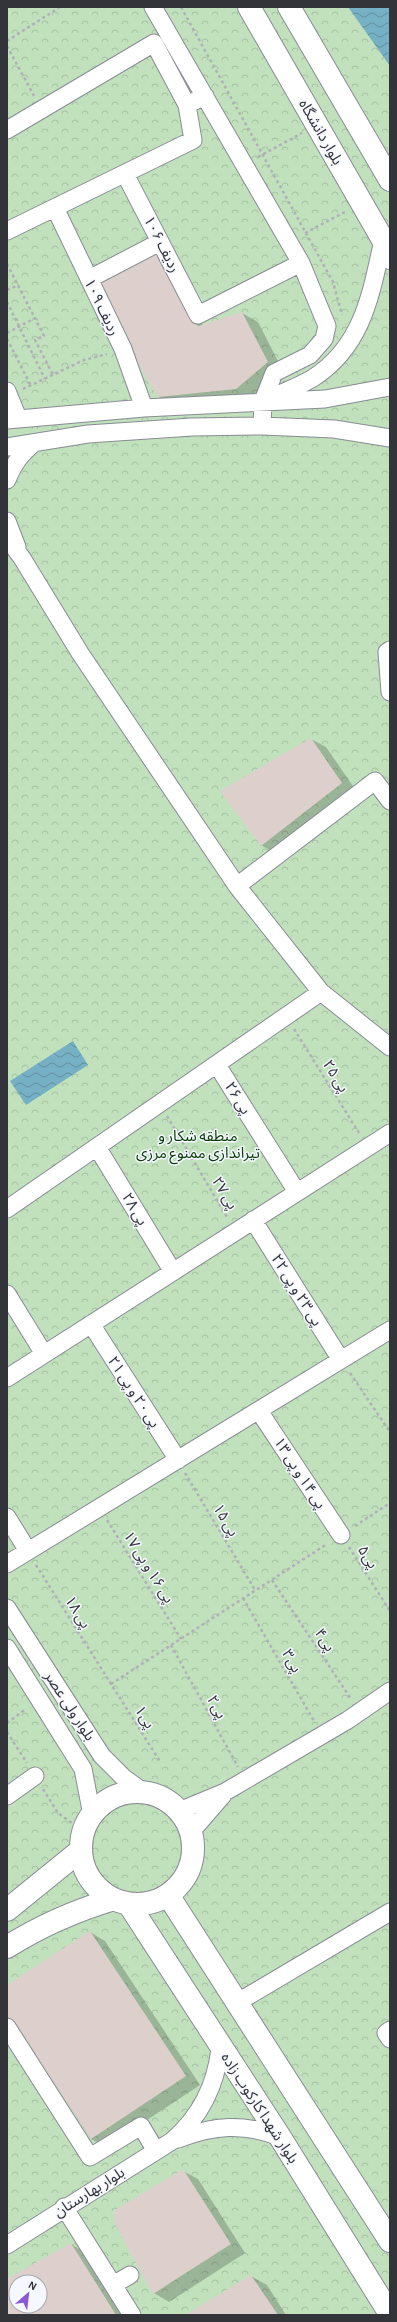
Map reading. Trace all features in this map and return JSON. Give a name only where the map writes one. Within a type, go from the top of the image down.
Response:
[{"type":"main road","name":"بلوار دانشگاه","points":[[249,7],[386,249]]},
{"type":"main road","points":[[289,7],[390,180]]},
{"type":"main road","points":[[7,1948],[34,1930],[75,1910],[121,1901],[142,1904],[155,1901],[168,1895],[185,1878],[193,1856],[191,1832],[180,1811],[164,1799],[145,1792],[130,1792],[115,1796],[102,1804],[92,1815],[84,1831],[81,1850],[86,1870],[97,1887],[121,1901]]},
{"type":"main road","points":[[7,1910],[81,1850]]},
{"type":"main road","points":[[168,1895],[238,2002],[307,2114],[390,2241]]},
{"type":"main road","name":"بلوار شهدا کارکوب زاده","points":[[121,1901],[280,2137],[390,2314]]},
{"type":"street","points":[[153,7],[289,241],[301,263],[327,326],[324,339],[310,355],[274,373],[263,401],[262,426]]},
{"type":"street","points":[[7,130],[154,44],[186,105],[193,140],[7,231]]},
{"type":"street","points":[[186,105],[205,96]]},
{"type":"street","name":"ردیف ۱۰۶","points":[[125,174],[198,315],[301,263]]},
{"type":"street","name":"ردیف ۱۰۹","points":[[55,208],[123,349],[144,408]]},
{"type":"street","points":[[89,279],[160,242]]},
{"type":"street","points":[[263,401],[312,378],[345,349],[368,307],[386,249]]},
{"type":"street","points":[[8,393],[12,419],[144,408],[325,399],[390,387]]},
{"type":"street","points":[[7,447],[88,434],[192,427],[262,426],[334,429],[390,438]]},
{"type":"street","points":[[7,480],[12,468],[21,454],[34,443]]},
{"type":"street","points":[[7,521],[22,558]]},
{"type":"street","points":[[7,538],[22,558],[80,653],[237,886],[321,992],[390,1047]]},
{"type":"street","points":[[390,650],[387,652],[390,692]]},
{"type":"street","points":[[237,886],[375,781],[390,801]]},
{"type":"street","points":[[7,1209],[287,1017],[321,992]]},
{"type":"street","name":"پی ۲۶","points":[[217,1065],[297,1192]]},
{"type":"street","points":[[7,1378],[390,1133]]},
{"type":"street","name":"پی ۲۸","points":[[97,1147],[173,1272]]},
{"type":"street","name":"پی ۲۳ و پی ۲۲","points":[[253,1220],[341,1360]]},
{"type":"street","points":[[7,1294],[44,1354]]},
{"type":"street","name":"پی ۲۰ و پی ۲۱","points":[[91,1324],[178,1460]]},
{"type":"street","points":[[7,1564],[390,1330]]},
{"type":"street","name":"پی ۱۴ و پی ۱۳","points":[[259,1411],[340,1535]]},
{"type":"street","points":[[7,1517],[28,1551]]},
{"type":"street","name":"بلوار ولی عصر","points":[[7,1608],[102,1756],[124,1778],[145,1792]]},
{"type":"street","name":"بلوار ولی عصر","points":[[7,1648],[84,1769],[92,1815]]},
{"type":"street","points":[[180,1811],[225,1792],[359,1712],[390,1691]]},
{"type":"street","points":[[7,1796],[35,1776]]},
{"type":"street","points":[[191,1832],[225,1792]]},
{"type":"street","points":[[238,2002],[390,1912]]},
{"type":"street","points":[[7,2027],[90,2157],[141,2126],[156,2151]]},
{"type":"street","points":[[172,2141],[184,2131],[202,2107],[215,2078],[220,2048]]},
{"type":"street","points":[[172,2141],[198,2131],[225,2126],[253,2128],[280,2137]]},
{"type":"street","name":"بلوار بهارستان","points":[[7,2245],[172,2141]]},
{"type":"street","points":[[64,2208],[132,2315]]},
{"type":"street","points":[[113,2285],[130,2275]]},
{"type":"path","points":[[7,42],[60,7]]},
{"type":"path","points":[[181,7],[264,154],[305,233],[333,282],[343,319]]},
{"type":"path","points":[[7,46],[42,110]]},
{"type":"path","points":[[298,126],[306,140]]},
{"type":"path","points":[[244,164],[302,133]]},
{"type":"path","points":[[344,205],[350,218]]},
{"type":"path","points":[[289,241],[347,211]]},
{"type":"path","points":[[7,264],[44,336],[35,340],[53,375]]},
{"type":"path","points":[[7,290],[18,285]]},
{"type":"path","points":[[7,302],[45,379]]},
{"type":"path","points":[[7,333],[35,318]]},
{"type":"path","points":[[7,339],[31,386]]},
{"type":"path","points":[[8,393],[31,386],[84,360],[123,349]]},
{"type":"path","name":"پی ۲۵","points":[[287,1017],[368,1147]]},
{"type":"path","name":"پی ۲۷","points":[[160,1104],[235,1232]]},
{"type":"path","points":[[341,1360],[390,1432]]},
{"type":"path","name":"پی ۱۵","points":[[178,1460],[255,1590]]},
{"type":"path","points":[[111,1684],[390,1504]]},
{"type":"path","name":"پی ۱۶ و پی ۱۷","points":[[100,1508],[180,1639]]},
{"type":"path","name":"پی۵","points":[[340,1535],[390,1610]]},
{"type":"path","name":"پی ۱۸","points":[[28,1551],[111,1684]]},
{"type":"path","name":"پی۴","points":[[272,1580],[359,1712]]},
{"type":"path","name":"پی۳","points":[[243,1598],[322,1734]]},
{"type":"path","name":"پی۲","points":[[171,1645],[244,1780]]},
{"type":"path","name":"پی۱","points":[[111,1684],[161,1763]]},
{"type":"path","points":[[7,1722],[40,1700]]},
{"type":"green space","name":"منطقه شکار و تیراندازی ممنوع مرزی","points":[[7,7],[390,7],[390,2315],[7,2315]]},
{"type":"water","points":[[348,7],[390,7],[390,66]]},
{"type":"water","points":[[73,1041],[88,1065],[26,1105],[10,1081]]},
{"type":"building","points":[[156,255],[192,323],[199,326],[242,312],[268,362],[236,389],[158,397],[139,365],[132,345],[102,283]]},
{"type":"building","points":[[311,738],[342,783],[261,846],[220,791]]},
{"type":"building","points":[[90,1931],[186,2076],[91,2139],[15,2022],[7,2017],[7,1985]]},
{"type":"building","points":[[183,2169],[231,2244],[153,2294],[114,2222],[115,2210]]},
{"type":"building","points":[[71,2243],[116,2315],[7,2315],[8,2278],[8,2314],[48,2314],[48,2274],[16,2274]]},
{"type":"building","points":[[251,2275],[278,2315],[185,2315]]}]
